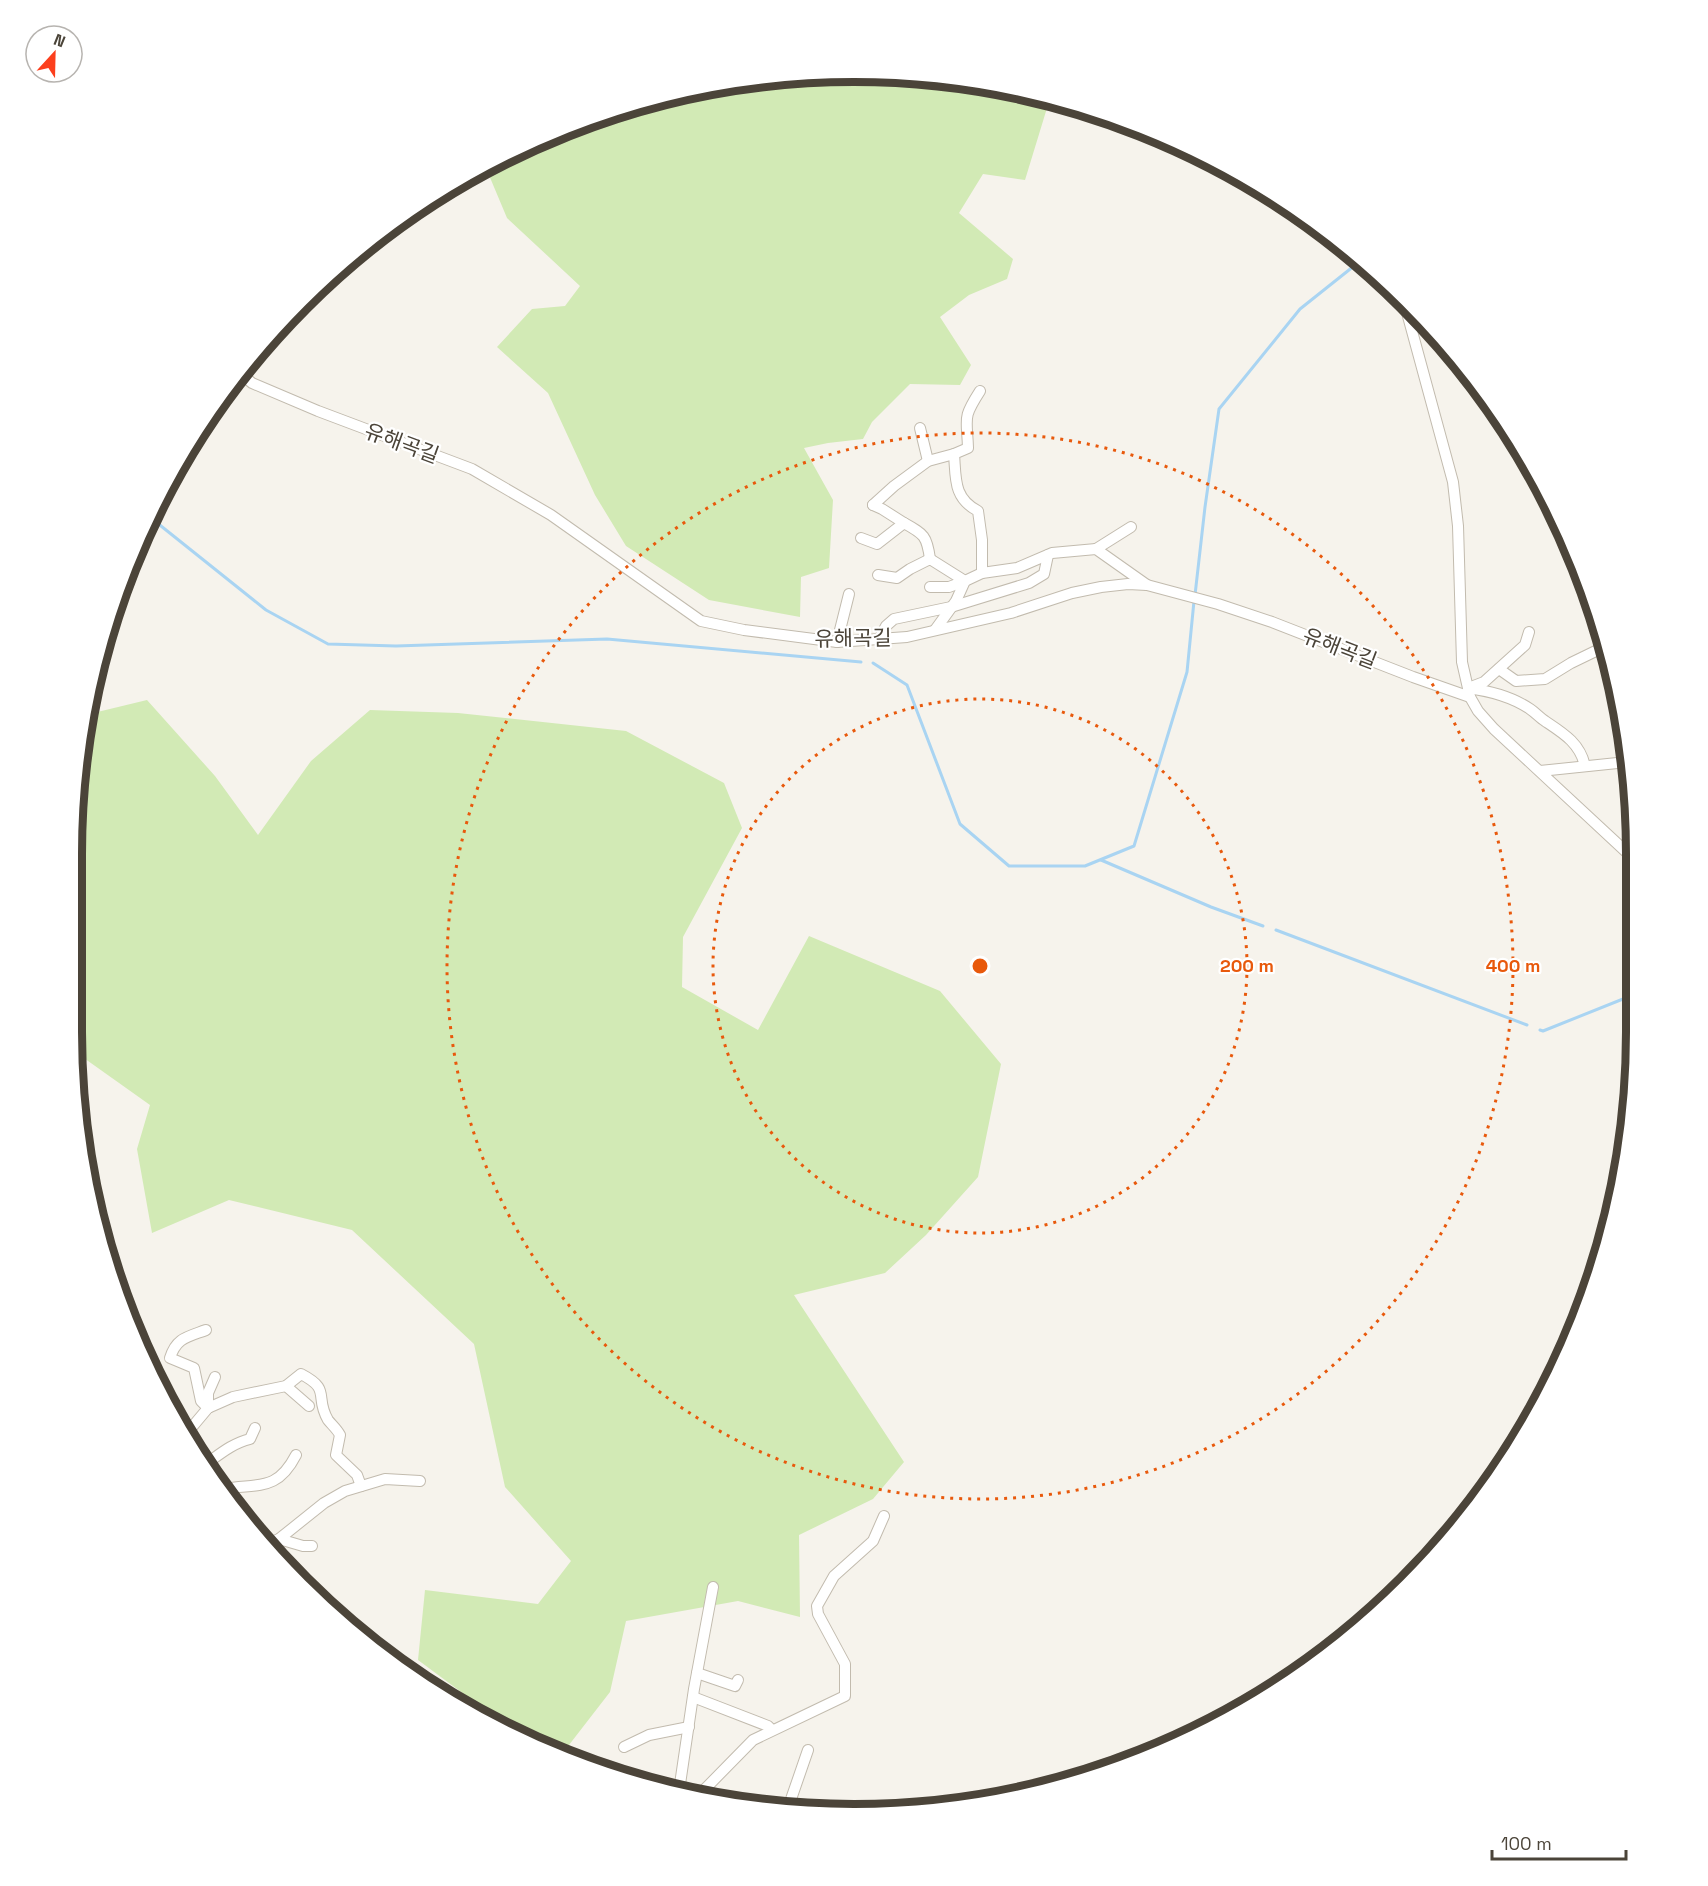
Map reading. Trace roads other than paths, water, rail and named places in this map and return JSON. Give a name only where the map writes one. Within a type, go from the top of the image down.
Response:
[{"type":"street","points":[[1408,317],[1453,482],[1458,526],[1462,662],[1469,693],[1478,711],[1494,729],[1626,852]]},
{"type":"street","name":"유해곡길","points":[[247,379],[252,383],[318,411],[472,469],[551,515],[701,621],[744,630],[837,642],[879,639],[907,636],[1011,613],[1071,593],[1128,584],[1147,585],[1182,593],[1272,622],[1413,677],[1469,693],[1486,690],[1509,697],[1532,710],[1569,737],[1580,753],[1585,766]]},
{"type":"street","points":[[930,559],[928,542],[922,533],[873,506],[894,486],[928,461],[968,448],[965,422],[967,410],[980,391]]},
{"type":"street","points":[[920,428],[928,461]]},
{"type":"street","points":[[954,454],[957,488],[966,505],[978,511],[982,540],[982,573]]},
{"type":"street","points":[[861,538],[877,544],[904,523]]},
{"type":"street","points":[[930,587],[948,587],[982,573],[1017,568],[1048,555],[1096,549],[1131,527]]},
{"type":"street","points":[[1096,549],[1147,585]]},
{"type":"street","points":[[879,639],[886,626],[894,619],[951,607],[1029,584],[1044,574],[1048,555]]},
{"type":"street","points":[[930,559],[965,581]]},
{"type":"street","points":[[878,575],[897,578],[930,559]]},
{"type":"street","points":[[935,630],[956,601],[965,581]]},
{"type":"street","points":[[837,642],[849,594]]},
{"type":"street","points":[[1469,693],[1526,645],[1529,632]]},
{"type":"street","points":[[1499,669],[1516,681],[1545,679],[1570,663],[1598,650]]},
{"type":"street","points":[[1540,771],[1620,763]]},
{"type":"street","points":[[206,1330],[184,1338],[173,1346],[170,1358],[194,1368],[201,1401],[208,1408]]},
{"type":"street","points":[[192,1427],[208,1408],[233,1397],[286,1386],[301,1374],[315,1381],[320,1387],[322,1403],[329,1421],[340,1435],[336,1455],[357,1475],[361,1486]]},
{"type":"street","points":[[208,1408],[208,1394],[215,1377]]},
{"type":"street","points":[[286,1386],[309,1406]]},
{"type":"street","points":[[212,1460],[225,1450],[250,1439],[255,1428]]},
{"type":"street","points":[[232,1488],[269,1484],[290,1466],[296,1455]]},
{"type":"street","points":[[274,1541],[324,1503],[345,1491],[385,1479],[420,1481]]},
{"type":"street","points":[[705,1789],[753,1740],[845,1696],[845,1664],[818,1614],[817,1606],[839,1570],[873,1541],[884,1516]]},
{"type":"street","points":[[274,1541],[312,1546]]},
{"type":"street","points":[[681,1784],[693,1697],[713,1587]]},
{"type":"street","points":[[697,1673],[735,1686],[738,1680]]},
{"type":"street","points":[[693,1697],[768,1726],[772,1730]]},
{"type":"street","points":[[624,1747],[649,1735],[689,1727]]},
{"type":"street","points":[[790,1801],[808,1750]]},
{"type":"waterway","points":[[1195,595],[1219,409],[1300,309],[1354,266]]},
{"type":"waterway","points":[[157,523],[266,610],[328,644],[396,646],[607,639],[861,662]]},
{"type":"waterway","points":[[873,663],[907,685],[960,824],[1009,866],[1085,866],[1134,846],[1187,672],[1194,601]]},
{"type":"waterway","points":[[1101,860],[1211,907],[1263,926]]},
{"type":"waterway","points":[[1276,930],[1527,1025]]},
{"type":"waterway","points":[[1540,1030],[1543,1031],[1626,998]]}]
